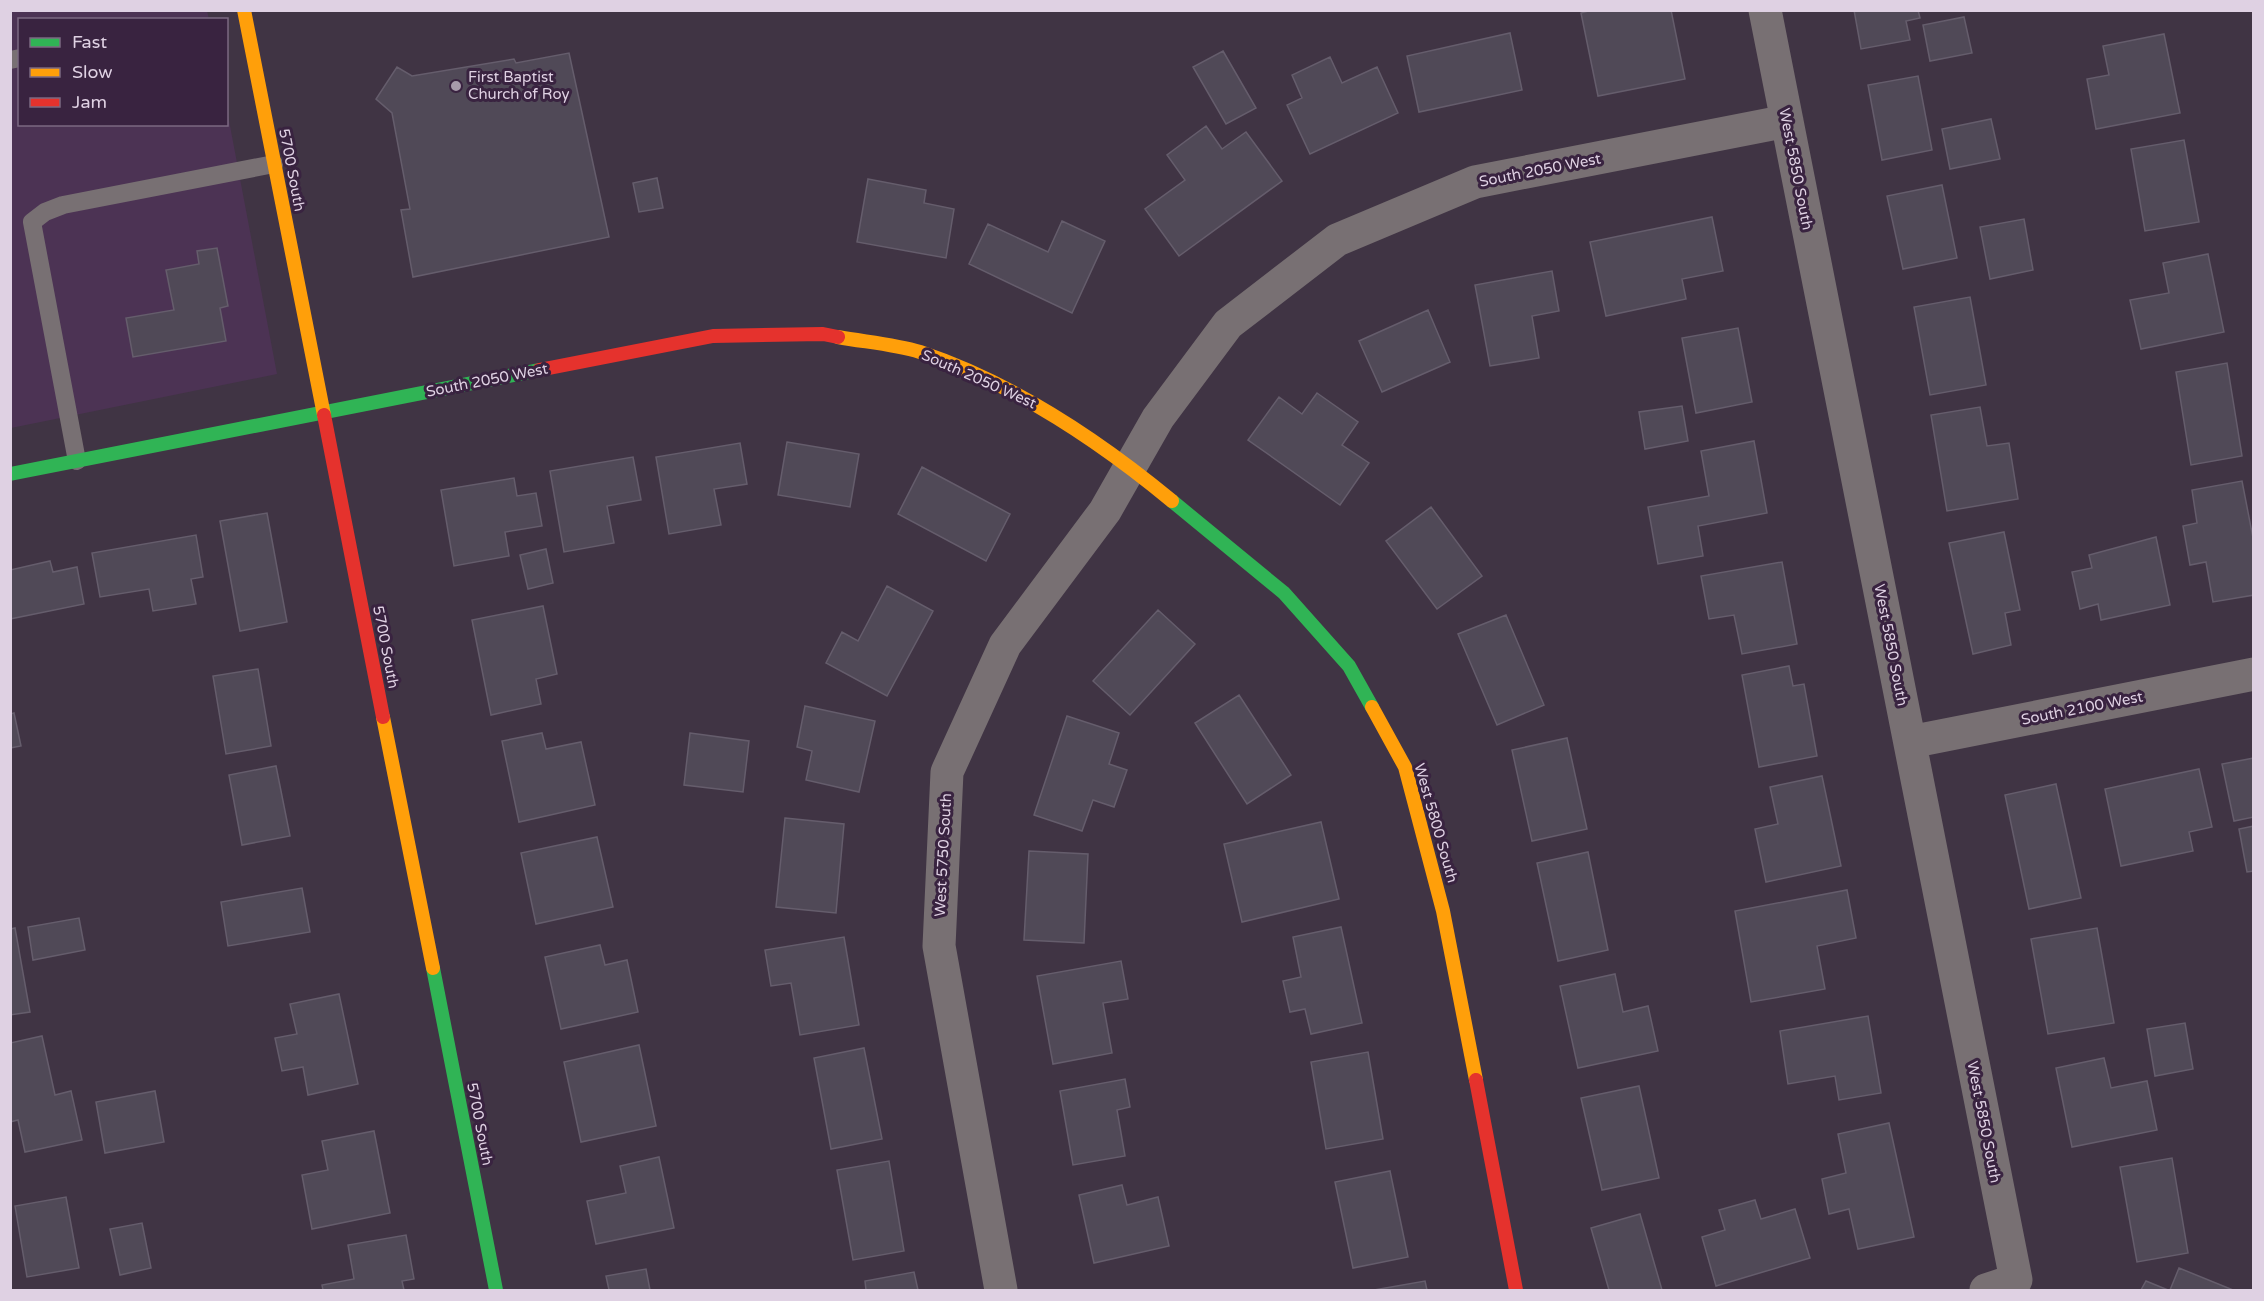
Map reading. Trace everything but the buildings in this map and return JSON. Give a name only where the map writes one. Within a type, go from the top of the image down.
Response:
[{"type":"street","name":"West 5850 South","points":[[1765,10],[1910,742],[2001,1285]]},
{"type":"street","name":"5700 South","points":[[244,13],[496,1290]]},
{"type":"street","name":"South 2050 West","points":[[10,474],[713,336],[823,334],[920,352],[1027,398],[1131,467],[1158,418],[1228,324],[1337,240],[1475,182],[1787,121]]},
{"type":"street","name":"West 5750 South","points":[[1001,1290],[939,946],[947,772],[1005,645],[1105,511],[1131,467]]},
{"type":"street","name":"West 5800 South","points":[[1131,467],[1284,593],[1349,666],[1404,767],[1443,911],[1516,1290]]},
{"type":"street","name":"South 2100 West","points":[[1910,742],[2253,674]]},
{"type":"lane","points":[[228,18],[244,13]]},
{"type":"lane","points":[[77,461],[32,222],[45,212],[63,205],[274,164]]},
{"type":"shaded area","points":[[11,11],[207,11],[209,18],[18,18],[18,126],[228,126],[228,115],[277,374],[11,428]]},
{"type":"traffic: fast","points":[[10,474],[539,370]]},
{"type":"traffic: fast","points":[[1172,501],[1284,593],[1349,666],[1372,707]]},
{"type":"traffic: fast","points":[[433,968],[496,1290]]},
{"type":"traffic: slow","points":[[244,10],[324,415]]},
{"type":"traffic: slow","points":[[838,337],[920,352],[1021,396],[1084,435],[1172,501]]},
{"type":"traffic: slow","points":[[1372,707],[1405,767],[1443,911],[1476,1080]]},
{"type":"traffic: slow","points":[[383,717],[433,968]]},
{"type":"traffic: jam","points":[[539,370],[713,336],[823,334],[838,337]]},
{"type":"traffic: jam","points":[[324,415],[383,717]]},
{"type":"traffic: jam","points":[[1476,1080],[1516,1290]]},
{"type":"place","name":"First Baptist Church of Roy","points":[[456,86]]}]
